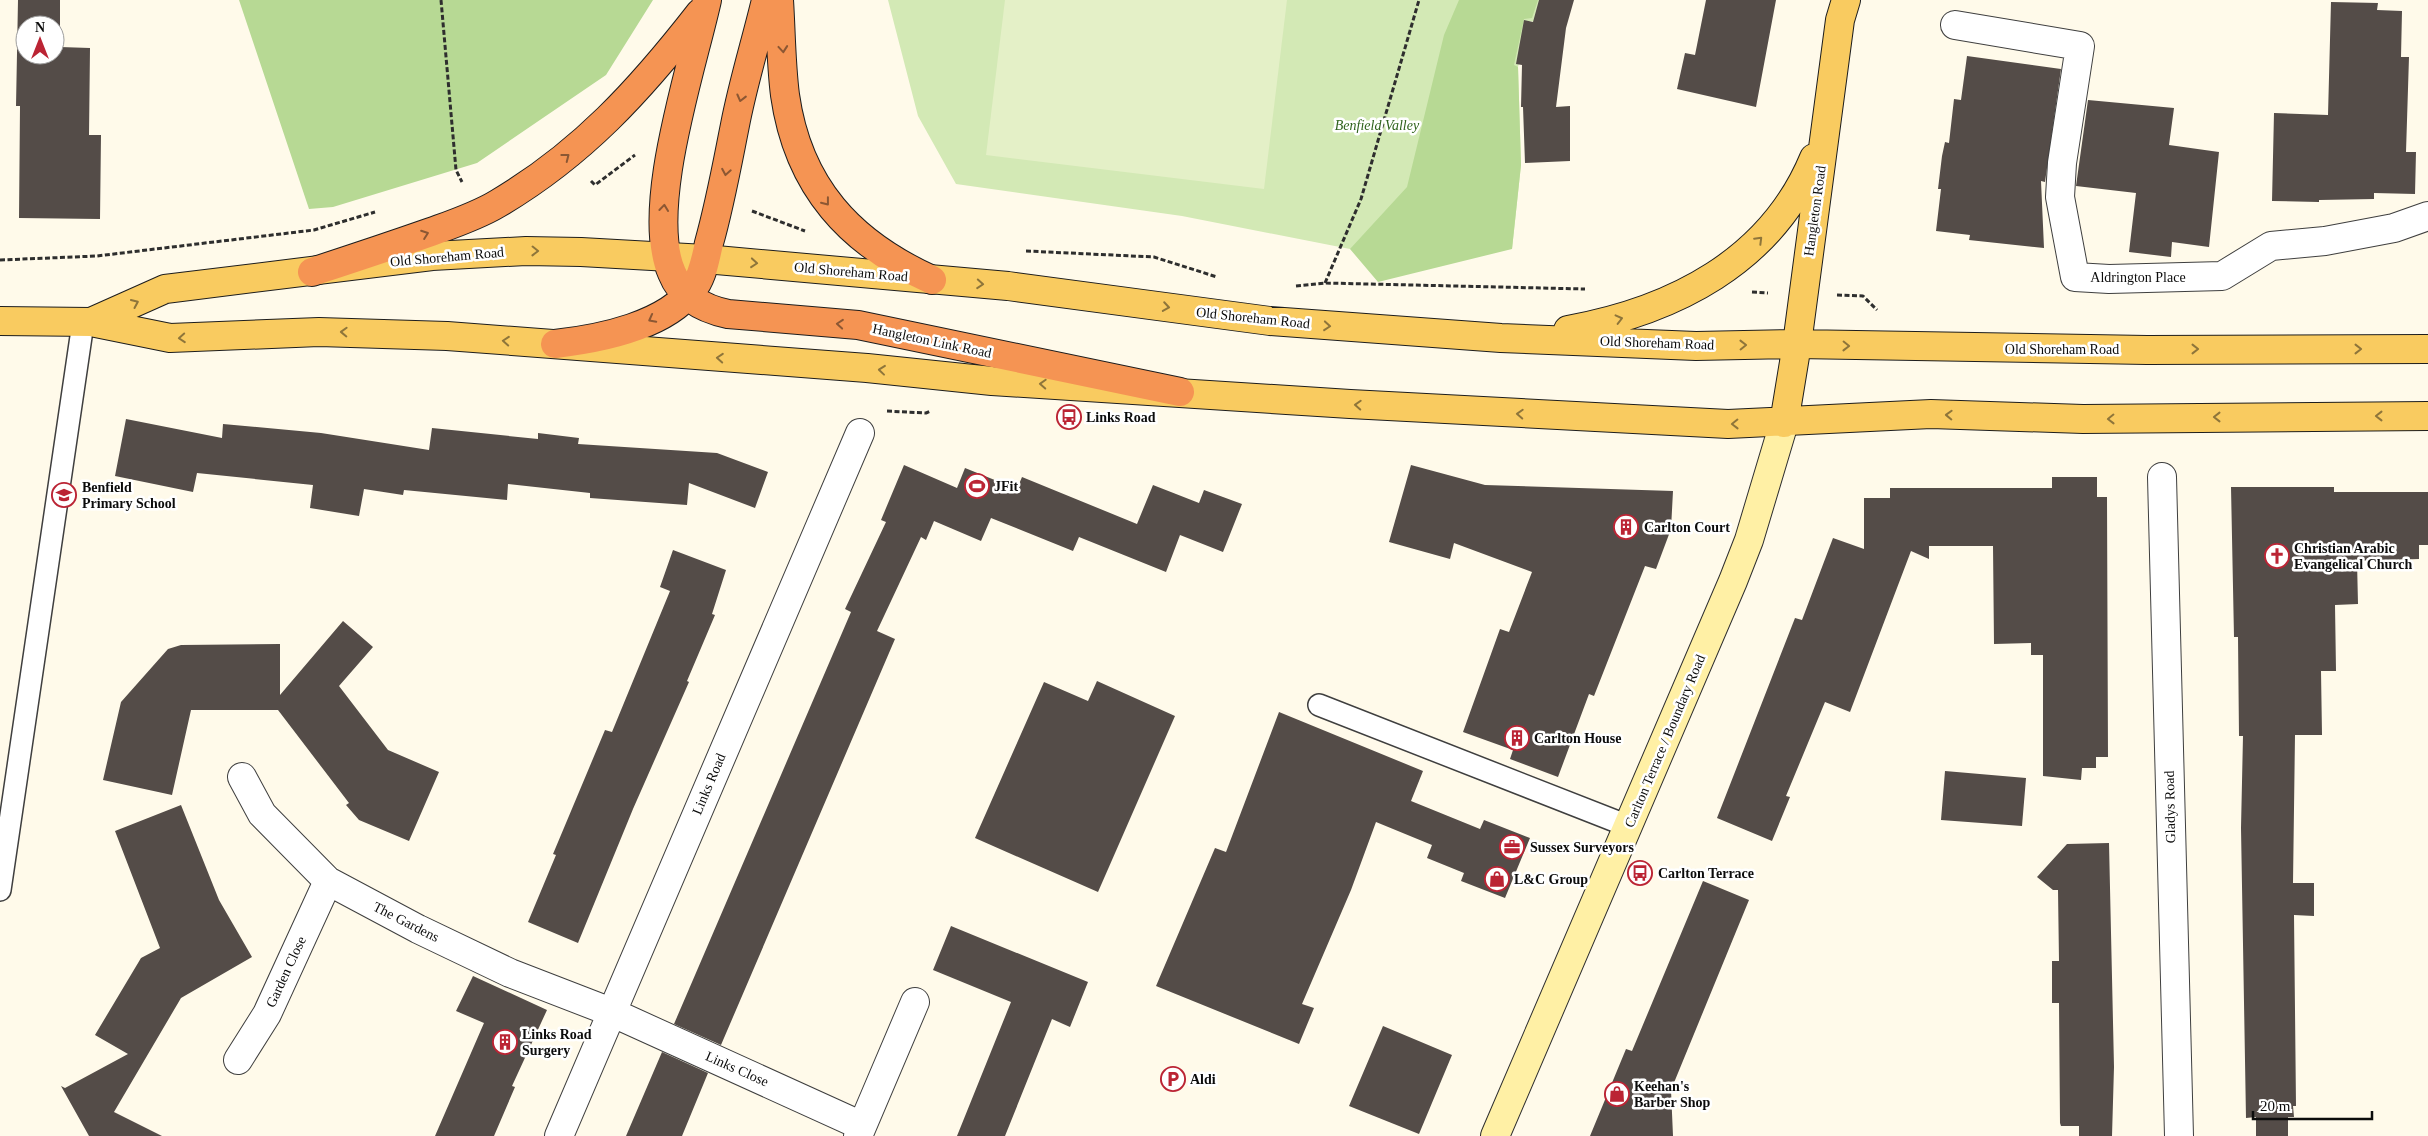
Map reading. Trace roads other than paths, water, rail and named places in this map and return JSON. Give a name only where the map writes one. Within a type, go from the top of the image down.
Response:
[{"type":"highway","points":[[555,344],[590,340],[618,333],[647,322],[671,308],[695,286],[705,259],[725,182],[735,124],[766,0]]},
{"type":"highway","points":[[779,0],[785,94],[792,131],[800,156],[811,179],[824,199],[856,232],[880,252],[907,269],[932,280]]},
{"type":"highway","points":[[312,272],[452,224],[496,205],[550,169],[593,135],[637,91],[707,2]]},
{"type":"highway","name":"Hangleton Link Road","points":[[707,2],[667,181],[663,215],[667,256],[672,274],[687,295],[712,310],[728,314],[858,325],[1180,392]]},
{"type":"main road","name":"Hangleton Road","points":[[1784,423],[1797,344],[1840,20],[1846,0]]},
{"type":"main road","points":[[1502,338],[1545,334],[1625,318],[1698,287],[1752,247],[1778,220],[1804,182],[1826,129]]},
{"type":"main road","name":"Old Shoreham Road","points":[[87,323],[165,289],[432,256],[481,252],[581,252],[705,259],[932,280],[1058,292],[1270,321],[1502,338],[1696,346],[1797,344],[1953,348],[2428,349]]},
{"type":"main road","name":"Old Shoreham Road","points":[[0,322],[87,323],[170,338],[319,332],[447,336],[867,368],[992,381],[1559,416],[1728,424],[1784,423],[1931,414],[2083,419],[2428,416]]},
{"type":"main road","name":"Carlton Terrace / Boundary Road","points":[[1495,1136],[1733,581],[1752,531],[1784,423]]},
{"type":"street","name":"Aldrington Place","points":[[1955,25],[2080,46],[2062,163],[2060,197],[2076,277],[2109,279],[2222,276],[2271,246],[2351,236],[2394,228],[2428,216]]},
{"type":"street","name":"Links Road","points":[[559,1136],[860,433]]},
{"type":"street","name":"Gladys Road","points":[[2162,477],[2179,1136]]},
{"type":"street","name":"The Gardens","points":[[242,777],[262,814],[328,880],[418,929],[510,973],[611,1012]]},
{"type":"street","name":"Garden Close","points":[[238,1060],[267,1014],[328,880]]},
{"type":"street","name":"Links Close","points":[[611,1012],[860,1131],[915,1002]]},
{"type":"lane","points":[[0,890],[87,323]]},
{"type":"lane","points":[[1319,705],[1628,826]]},
{"type":"place","name":"Links Road","points":[[1069,417]]},
{"type":"place","name":"JFit","points":[[977,486]]},
{"type":"place","name":"Benfield Primary School","points":[[64,495]]},
{"type":"place","name":"Carlton Court","points":[[1626,527]]},
{"type":"place","name":"Christian Arabic Evangelical Church","points":[[2277,556]]},
{"type":"place","name":"Carlton House","points":[[1517,738]]},
{"type":"place","name":"Sussex Surveyors","points":[[1512,847]]},
{"type":"place","name":"Carlton Terrace","points":[[1640,873]]},
{"type":"place","name":"L&C Group","points":[[1497,879]]},
{"type":"place","name":"Links Road Surgery","points":[[505,1042]]},
{"type":"place","name":"Aldi","points":[[1173,1079]]},
{"type":"place","name":"Keehan's Barber Shop","points":[[1617,1094]]},
{"type":"park label","name":"Benfield Valley","points":[[1377,125]]}]
